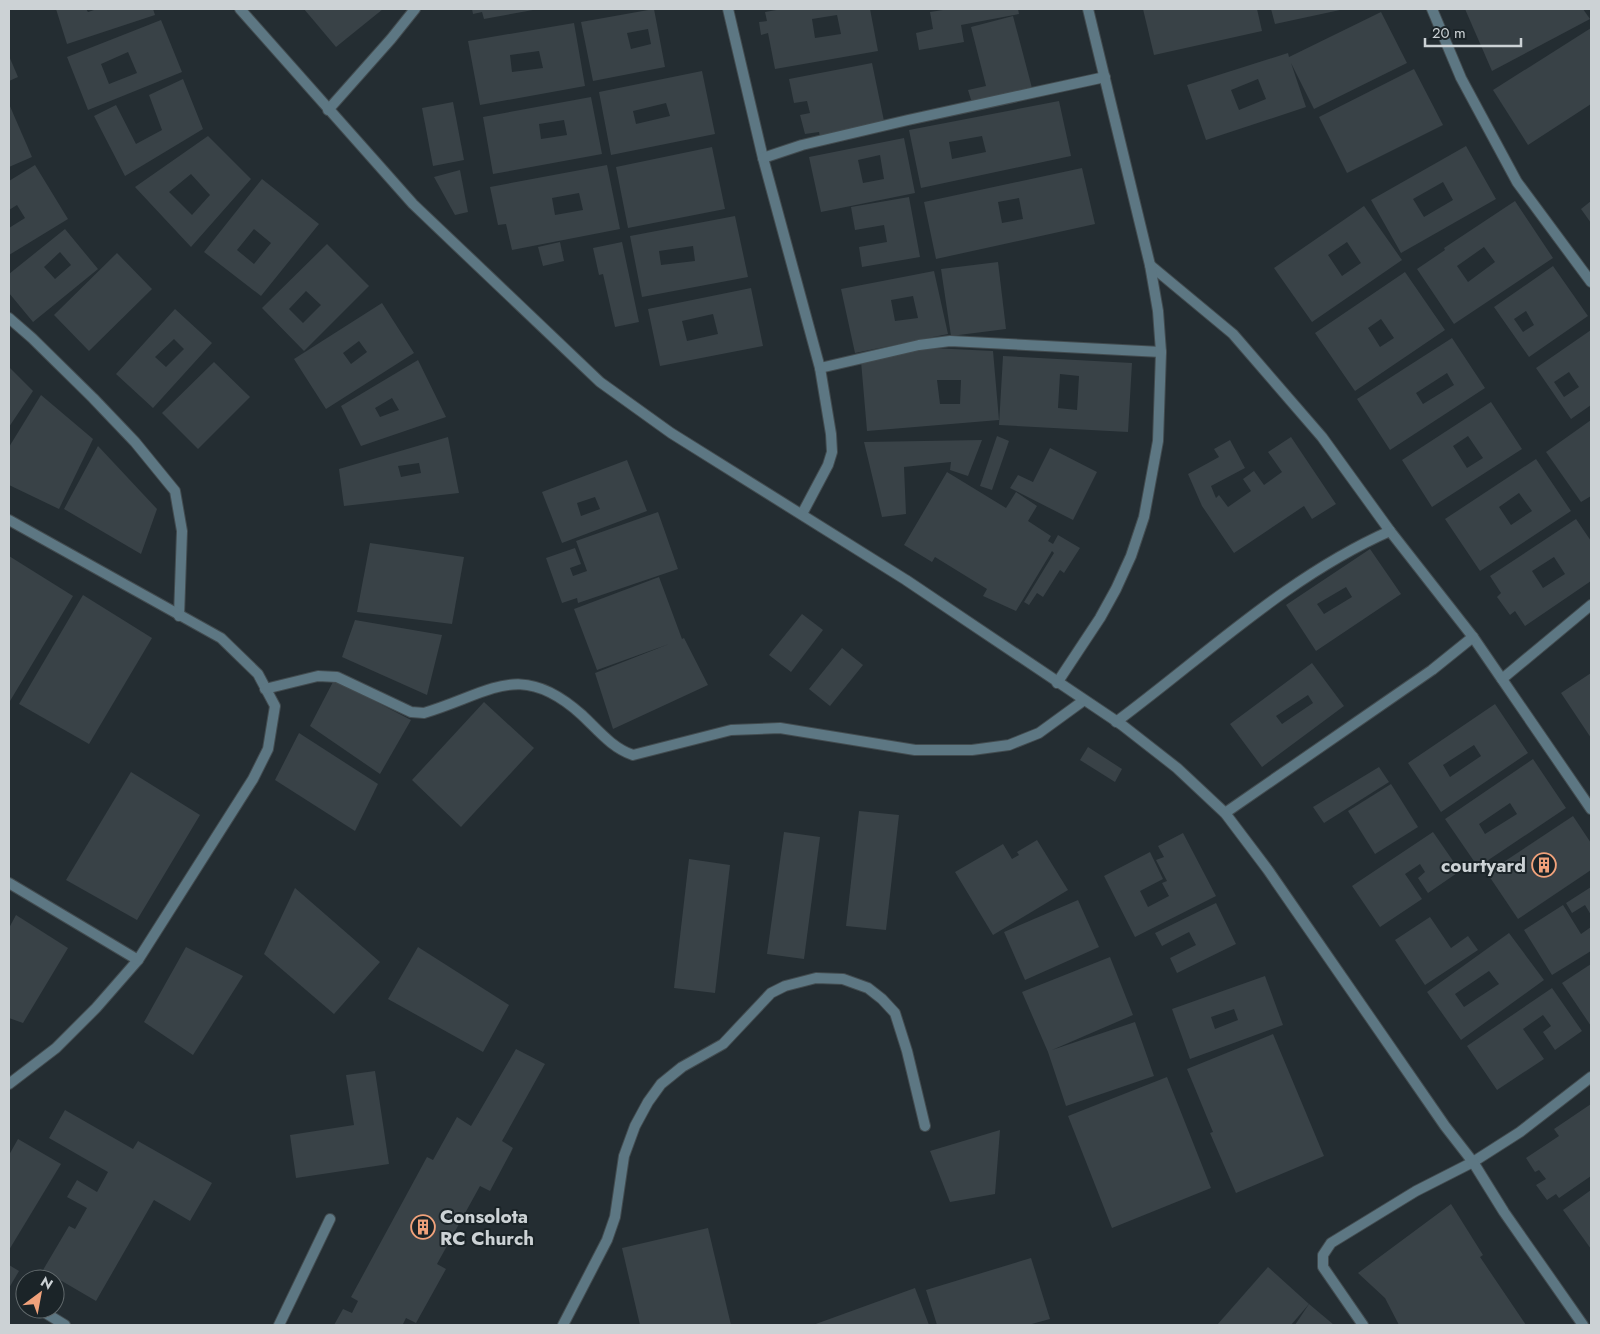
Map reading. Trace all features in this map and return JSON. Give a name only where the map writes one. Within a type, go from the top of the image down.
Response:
[{"type":"street","points":[[240,9],[413,204],[600,382],[671,433],[906,580],[1082,701],[1116,722],[1177,768],[1225,813],[1268,870],[1445,1126],[1473,1162],[1504,1212],[1583,1325]]},
{"type":"street","points":[[328,110],[415,9]]},
{"type":"street","points":[[728,9],[763,158],[820,368],[832,452],[828,465],[802,514]]},
{"type":"street","points":[[1056,683],[1100,618],[1116,588],[1144,517],[1158,441],[1161,352],[1158,311],[1150,265],[1088,9]]},
{"type":"street","points":[[1432,9],[1460,78],[1518,182],[1591,282]]},
{"type":"street","points":[[763,158],[802,145],[1105,77]]},
{"type":"street","points":[[1150,265],[1233,334],[1322,437],[1390,531],[1473,637],[1591,809]]},
{"type":"street","points":[[9,318],[93,398],[135,442],[175,491],[182,531],[179,616]]},
{"type":"street","points":[[820,368],[919,345],[950,341],[1161,352]]},
{"type":"street","points":[[9,520],[221,638],[258,674],[275,706],[268,748],[253,780],[138,960],[96,1008],[56,1048],[9,1084]]},
{"type":"street","points":[[1116,722],[1283,593],[1352,548],[1390,531]]},
{"type":"street","points":[[1502,679],[1566,629],[1591,605]]},
{"type":"street","points":[[1225,813],[1432,670],[1473,637]]},
{"type":"street","points":[[266,689],[318,676],[337,677],[411,712],[424,713],[502,686],[526,683],[545,688],[563,699],[610,742],[633,755],[731,730],[780,728],[915,750],[972,750],[1009,745],[1039,733],[1082,701]]},
{"type":"street","points":[[9,883],[138,960]]},
{"type":"street","points":[[563,1325],[608,1240],[615,1217],[624,1156],[635,1126],[648,1102],[661,1084],[682,1067],[723,1044],[771,993],[785,986],[816,978],[825,978],[843,979],[868,988],[882,999],[896,1013],[925,1126]]},
{"type":"street","points":[[1363,1325],[1328,1277],[1323,1267],[1323,1254],[1331,1243],[1416,1191],[1473,1162],[1520,1132],[1591,1077]]},
{"type":"street","points":[[279,1325],[330,1219]]},
{"type":"building","points":[[56,9],[86,9],[88,12],[97,9],[153,9],[155,15],[67,44]]},
{"type":"building","points":[[304,9],[383,9],[336,47]]},
{"type":"building","points":[[472,9],[533,10],[484,19],[482,12],[473,14]]},
{"type":"building","points":[[654,9],[665,67],[593,81],[581,22]],"holes":[[[648,29],[651,44],[631,49],[627,33]]]},
{"type":"building","points":[[782,9],[870,9],[878,51],[775,69],[768,33],[761,35],[759,22],[767,21],[765,12]],"holes":[[[837,15],[841,34],[815,38],[812,19]]]},
{"type":"building","points":[[949,9],[1018,9],[1019,14],[961,25],[964,42],[919,50],[916,33],[933,29],[930,12]]},
{"type":"building","points":[[1143,9],[1257,9],[1262,31],[1154,55]]},
{"type":"building","points":[[1271,9],[1339,9],[1340,10],[1275,24]]},
{"type":"building","points":[[1465,9],[1583,9],[1590,19],[1492,71]]},
{"type":"building","points":[[1381,12],[1407,63],[1314,109],[1291,63],[1306,107],[1206,140],[1187,85],[1288,53],[1289,57]],"holes":[[[1258,79],[1266,99],[1239,110],[1231,90]]]},
{"type":"building","points":[[1013,16],[1032,88],[972,103],[968,90],[986,86],[971,27]]},
{"type":"building","points":[[161,20],[182,72],[88,110],[67,57]],"holes":[[[128,52],[137,73],[109,84],[101,64]]]},
{"type":"building","points":[[574,23],[585,86],[480,105],[468,41]],"holes":[[[539,51],[543,68],[512,72],[510,55]]]},
{"type":"building","points":[[1591,28],[1591,104],[1528,145],[1493,90]]},
{"type":"building","points":[[9,56],[18,77],[9,81]]},
{"type":"building","points":[[872,63],[884,121],[820,137],[819,132],[805,134],[800,115],[810,113],[807,101],[794,103],[789,79]]},
{"type":"building","points":[[1414,69],[1443,125],[1347,173],[1319,117]]},
{"type":"building","points":[[702,71],[715,134],[611,155],[599,92]],"holes":[[[666,103],[670,116],[636,124],[633,111]]]},
{"type":"building","points":[[183,79],[203,129],[125,176],[94,116],[116,105],[136,144],[162,130],[149,95]]},
{"type":"building","points":[[591,97],[602,154],[493,174],[483,117]],"holes":[[[564,120],[567,135],[541,139],[539,124]]]},
{"type":"building","points":[[1059,101],[1071,156],[921,188],[909,130]],"holes":[[[982,136],[986,152],[952,159],[949,142]]]},
{"type":"building","points":[[453,102],[464,160],[433,166],[422,108]]},
{"type":"building","points":[[9,104],[32,157],[9,167]]},
{"type":"building","points":[[208,136],[251,179],[191,247],[135,187]],"holes":[[[191,174],[210,195],[192,215],[169,192]]]},
{"type":"building","points":[[904,138],[915,193],[821,212],[809,157]],"holes":[[[880,155],[884,179],[863,183],[858,160]]]},
{"type":"building","points":[[1466,146],[1496,199],[1401,253],[1371,200]],"holes":[[[1443,182],[1453,200],[1424,217],[1413,199]]]},
{"type":"building","points":[[712,147],[725,209],[628,228],[616,167]]},
{"type":"building","points":[[35,165],[68,219],[9,255],[9,228],[25,218],[17,205],[9,210],[9,181]]},
{"type":"building","points":[[607,165],[620,229],[512,250],[506,224],[498,225],[490,187]],"holes":[[[579,193],[583,210],[555,215],[552,198]]]},
{"type":"building","points":[[1082,168],[1095,224],[936,259],[924,202]],"holes":[[[1019,198],[1023,219],[1002,223],[998,202]]]},
{"type":"building","points":[[460,170],[468,212],[455,215],[434,177]]},
{"type":"building","points":[[262,179],[319,224],[261,296],[204,252]],"holes":[[[254,229],[271,243],[254,264],[237,250]]]},
{"type":"building","points":[[909,197],[920,257],[862,267],[859,247],[887,242],[884,225],[855,230],[851,207]]},
{"type":"building","points":[[1515,201],[1553,258],[1454,324],[1417,269],[1445,250],[1444,248]],"holes":[[[1484,247],[1495,262],[1468,282],[1457,266]]]},
{"type":"building","points":[[1591,201],[1591,223],[1581,209]]},
{"type":"building","points":[[1364,206],[1402,260],[1312,322],[1274,268]],"holes":[[[1347,242],[1361,263],[1342,276],[1328,255]]]},
{"type":"building","points":[[735,216],[748,277],[642,297],[630,236]],"holes":[[[693,246],[695,261],[661,265],[659,251]]]},
{"type":"building","points":[[65,229],[98,269],[33,322],[9,293],[9,274]],"holes":[[[60,252],[71,265],[55,279],[44,267]]]},
{"type":"building","points":[[560,242],[564,261],[543,266],[538,247]]},
{"type":"building","points":[[622,242],[639,322],[615,327],[603,274],[599,275],[593,248]]},
{"type":"building","points":[[327,244],[369,286],[304,351],[262,308]],"holes":[[[306,291],[321,305],[303,323],[289,309]]]},
{"type":"building","points":[[117,253],[152,289],[89,351],[54,315]]},
{"type":"building","points":[[998,262],[1006,329],[951,336],[941,269]]},
{"type":"building","points":[[1553,266],[1588,316],[1529,357],[1494,307]],"holes":[[[1526,311],[1534,325],[1523,332],[1514,319]]]},
{"type":"building","points":[[934,271],[948,334],[855,353],[841,289]],"holes":[[[913,296],[918,318],[895,321],[891,300]]]},
{"type":"building","points":[[1405,272],[1445,330],[1355,391],[1315,333]],"holes":[[[1381,319],[1394,338],[1380,347],[1368,328]]]},
{"type":"building","points":[[751,288],[763,346],[660,366],[648,309]],"holes":[[[713,314],[718,334],[687,341],[682,321]]]},
{"type":"building","points":[[382,303],[414,353],[326,409],[294,359]],"holes":[[[359,341],[367,352],[351,364],[343,353]]]},
{"type":"building","points":[[175,309],[212,343],[153,408],[116,374]],"holes":[[[174,339],[184,349],[166,367],[155,357]]]},
{"type":"building","points":[[1591,330],[1591,405],[1571,419],[1536,368]],"holes":[[[1569,372],[1579,387],[1564,397],[1554,382]]]},
{"type":"building","points":[[1452,338],[1485,388],[1390,450],[1357,399]],"holes":[[[1447,373],[1454,385],[1423,404],[1416,393]]]},
{"type":"building","points":[[932,348],[993,351],[999,420],[867,431],[861,361]],"holes":[[[937,380],[961,380],[960,404],[940,404]]]},
{"type":"building","points":[[1003,356],[1132,363],[1128,432],[999,425]],"holes":[[[1060,374],[1079,376],[1077,410],[1058,408]]]},
{"type":"building","points":[[418,360],[446,417],[361,446],[341,406]],"holes":[[[392,398],[399,410],[380,417],[375,408]]]},
{"type":"building","points":[[214,362],[250,397],[198,449],[162,413]]},
{"type":"building","points":[[9,367],[33,391],[9,427]]},
{"type":"building","points":[[41,395],[93,439],[59,509],[9,485],[9,447]]},
{"type":"building","points":[[1491,402],[1522,449],[1432,507],[1402,460]],"holes":[[[1468,436],[1483,458],[1467,468],[1453,446]]]},
{"type":"building","points":[[1591,420],[1591,496],[1581,502],[1546,452]]},
{"type":"building","points":[[997,436],[1009,441],[992,490],[980,486]]},
{"type":"building","points":[[448,437],[459,493],[344,506],[339,469]],"holes":[[[419,463],[421,473],[401,477],[398,466]]]},
{"type":"building","points":[[1291,437],[1336,504],[1312,519],[1304,506],[1234,553],[1202,506],[1188,474],[1219,457],[1214,449],[1230,440],[1245,468],[1211,486],[1216,498],[1219,495],[1228,507],[1251,491],[1243,479],[1254,471],[1264,485],[1282,472],[1268,452]]},
{"type":"building","points":[[982,440],[968,476],[950,470],[951,462],[904,467],[906,514],[882,517],[864,442]]},
{"type":"building","points":[[98,446],[157,509],[141,554],[64,509]]},
{"type":"building","points":[[1050,448],[1097,472],[1073,520],[1010,488],[1018,475],[1033,482]]},
{"type":"building","points":[[1536,459],[1571,511],[1480,571],[1445,519]],"holes":[[[1519,493],[1532,511],[1511,525],[1499,507]]]},
{"type":"building","points":[[627,460],[647,511],[562,543],[542,492]],"holes":[[[595,497],[600,509],[581,516],[577,503]]]},
{"type":"building","points":[[947,472],[1006,508],[1016,492],[1037,506],[1028,521],[1051,536],[1048,541],[1053,544],[1058,535],[1080,548],[1064,573],[1060,570],[1043,597],[1037,593],[1029,605],[1024,602],[1054,553],[1052,551],[1016,611],[983,596],[987,589],[935,557],[932,562],[904,545]]},
{"type":"building","points":[[658,512],[678,569],[578,603],[577,598],[562,603],[546,558],[575,548],[581,564],[570,568],[573,576],[587,571],[576,541]]},
{"type":"building","points":[[1576,519],[1591,541],[1591,581],[1525,626],[1515,611],[1510,615],[1497,597],[1501,593],[1490,576]],"holes":[[[1554,557],[1565,574],[1543,588],[1532,571]]]},
{"type":"building","points":[[370,543],[464,557],[452,624],[357,612]]},
{"type":"building","points":[[1370,549],[1401,594],[1316,651],[1286,605]],"holes":[[[1346,587],[1352,597],[1324,614],[1317,604]]]},
{"type":"building","points":[[9,556],[73,596],[10,701],[9,700]]},
{"type":"building","points":[[659,577],[682,639],[684,638],[708,685],[613,729],[595,673],[669,644],[597,670],[574,609]]},
{"type":"building","points":[[83,595],[152,638],[89,744],[19,704]]},
{"type":"building","points":[[802,614],[823,630],[791,672],[769,655]]},
{"type":"building","points":[[355,620],[442,635],[427,695],[342,657]]},
{"type":"building","points":[[842,648],[863,665],[830,706],[809,689]]},
{"type":"building","points":[[1312,663],[1344,706],[1262,767],[1230,724]],"holes":[[[1308,695],[1313,703],[1282,724],[1276,716]]]},
{"type":"building","points":[[1591,673],[1591,738],[1561,693]]},
{"type":"building","points":[[334,680],[411,720],[380,774],[310,726]]},
{"type":"building","points":[[484,702],[534,748],[461,827],[412,780]]},
{"type":"building","points":[[1495,704],[1528,753],[1441,812],[1408,763]],"holes":[[[1474,745],[1481,756],[1450,777],[1443,765]]]},
{"type":"building","points":[[299,733],[378,784],[355,831],[275,780]]},
{"type":"building","points":[[1088,747],[1122,769],[1115,782],[1080,760]]},
{"type":"building","points":[[1533,759],[1566,808],[1478,867],[1445,819]],"holes":[[[1510,803],[1517,814],[1485,834],[1479,824]]]},
{"type":"building","points":[[1379,767],[1389,782],[1324,823],[1313,807]]},
{"type":"building","points":[[131,772],[200,815],[137,920],[66,880]]},
{"type":"building","points":[[1391,784],[1418,827],[1375,854],[1348,811]]},
{"type":"building","points":[[859,811],[899,815],[886,930],[846,926]]},
{"type":"building","points":[[1573,816],[1591,843],[1591,870],[1518,919],[1487,873]]},
{"type":"building","points":[[784,832],[820,837],[804,959],[767,954]]},
{"type":"building","points":[[1433,832],[1460,871],[1428,893],[1418,878],[1425,872],[1420,864],[1405,874],[1422,899],[1380,927],[1352,886]]},
{"type":"building","points":[[1183,833],[1216,896],[1135,937],[1104,876],[1150,852],[1163,879],[1140,891],[1148,907],[1169,896],[1162,883],[1167,881],[1156,860],[1164,857],[1158,846]]},
{"type":"building","points":[[1037,840],[1068,890],[993,935],[955,872],[1003,844],[1012,859],[1019,855],[1017,852]]},
{"type":"building","points":[[689,859],[730,865],[715,993],[674,988]]},
{"type":"building","points":[[1591,887],[1591,915],[1585,905],[1572,913],[1566,903]]},
{"type":"building","points":[[295,888],[380,962],[334,1014],[264,954]]},
{"type":"building","points":[[1078,900],[1099,947],[1025,980],[1004,932]]},
{"type":"building","points":[[1216,903],[1236,944],[1177,973],[1170,958],[1196,945],[1189,932],[1162,946],[1155,933]]},
{"type":"building","points":[[1563,905],[1581,934],[1591,927],[1591,951],[1552,975],[1524,930]]},
{"type":"building","points":[[16,915],[68,948],[23,1023],[9,1018],[9,928]]},
{"type":"building","points":[[1430,917],[1451,948],[1468,936],[1478,950],[1425,985],[1395,940]]},
{"type":"building","points":[[1509,933],[1544,980],[1461,1040],[1427,992]],"holes":[[[1489,971],[1499,984],[1464,1007],[1455,994]]]},
{"type":"building","points":[[186,947],[243,976],[193,1055],[144,1022]]},
{"type":"building","points":[[418,947],[509,1005],[483,1052],[388,999]]},
{"type":"building","points":[[1110,957],[1133,1015],[1052,1050],[1135,1022],[1154,1076],[1066,1106],[1048,1052],[1022,992]]},
{"type":"building","points":[[1591,964],[1591,1026],[1562,983]]},
{"type":"building","points":[[1265,976],[1283,1025],[1190,1059],[1172,1009]],"holes":[[[1234,1009],[1238,1020],[1215,1029],[1211,1017]]]},
{"type":"building","points":[[1552,988],[1582,1031],[1555,1050],[1543,1032],[1551,1026],[1543,1015],[1523,1029],[1544,1059],[1497,1090],[1467,1046]]},
{"type":"building","points":[[1273,1034],[1324,1156],[1236,1193],[1210,1133],[1213,1132],[1187,1069]]},
{"type":"building","name":"Consolota RC Church","points":[[516,1049],[545,1064],[502,1141],[513,1148],[490,1191],[480,1186],[437,1264],[446,1269],[416,1323],[406,1318],[403,1324],[406,1325],[334,1325],[343,1309],[352,1313],[358,1301],[351,1297],[427,1157],[433,1160],[457,1117],[471,1126]]},
{"type":"building","points":[[375,1071],[389,1164],[296,1178],[290,1135],[354,1125],[346,1075]]},
{"type":"building","points":[[1167,1077],[1211,1188],[1112,1228],[1068,1116]]},
{"type":"building","points":[[1591,1104],[1591,1176],[1559,1198],[1556,1194],[1547,1200],[1536,1185],[1546,1179],[1539,1170],[1535,1172],[1526,1158],[1559,1136],[1554,1129]]},
{"type":"building","points":[[65,1110],[133,1149],[138,1141],[212,1183],[190,1221],[154,1200],[96,1301],[65,1283],[65,1269],[44,1269],[69,1226],[75,1229],[87,1208],[67,1197],[77,1180],[97,1192],[108,1172],[49,1138]]},
{"type":"building","points":[[1000,1130],[995,1194],[950,1202],[930,1151]]},
{"type":"building","points":[[18,1139],[61,1164],[9,1250],[9,1155]]},
{"type":"building","points":[[1591,1190],[1591,1249],[1563,1210]]},
{"type":"building","points":[[1451,1204],[1483,1255],[1480,1257],[1526,1325],[1399,1325],[1385,1298],[1358,1273]]},
{"type":"building","points":[[708,1228],[731,1325],[640,1325],[622,1248]]},
{"type":"building","points":[[1031,1258],[1050,1319],[1028,1325],[937,1325],[926,1290]]},
{"type":"building","points":[[9,1265],[16,1269],[15,1278],[9,1288]]},
{"type":"building","points":[[1268,1267],[1309,1304],[1291,1325],[1217,1325]]},
{"type":"building","points":[[915,1288],[929,1325],[813,1325]]},
{"type":"building","points":[[1309,1304],[1334,1325],[1295,1325]]},
{"type":"place","name":"courtyard","points":[[1544,865]]},
{"type":"place","name":"Consolota RC Church","points":[[423,1227]]}]
